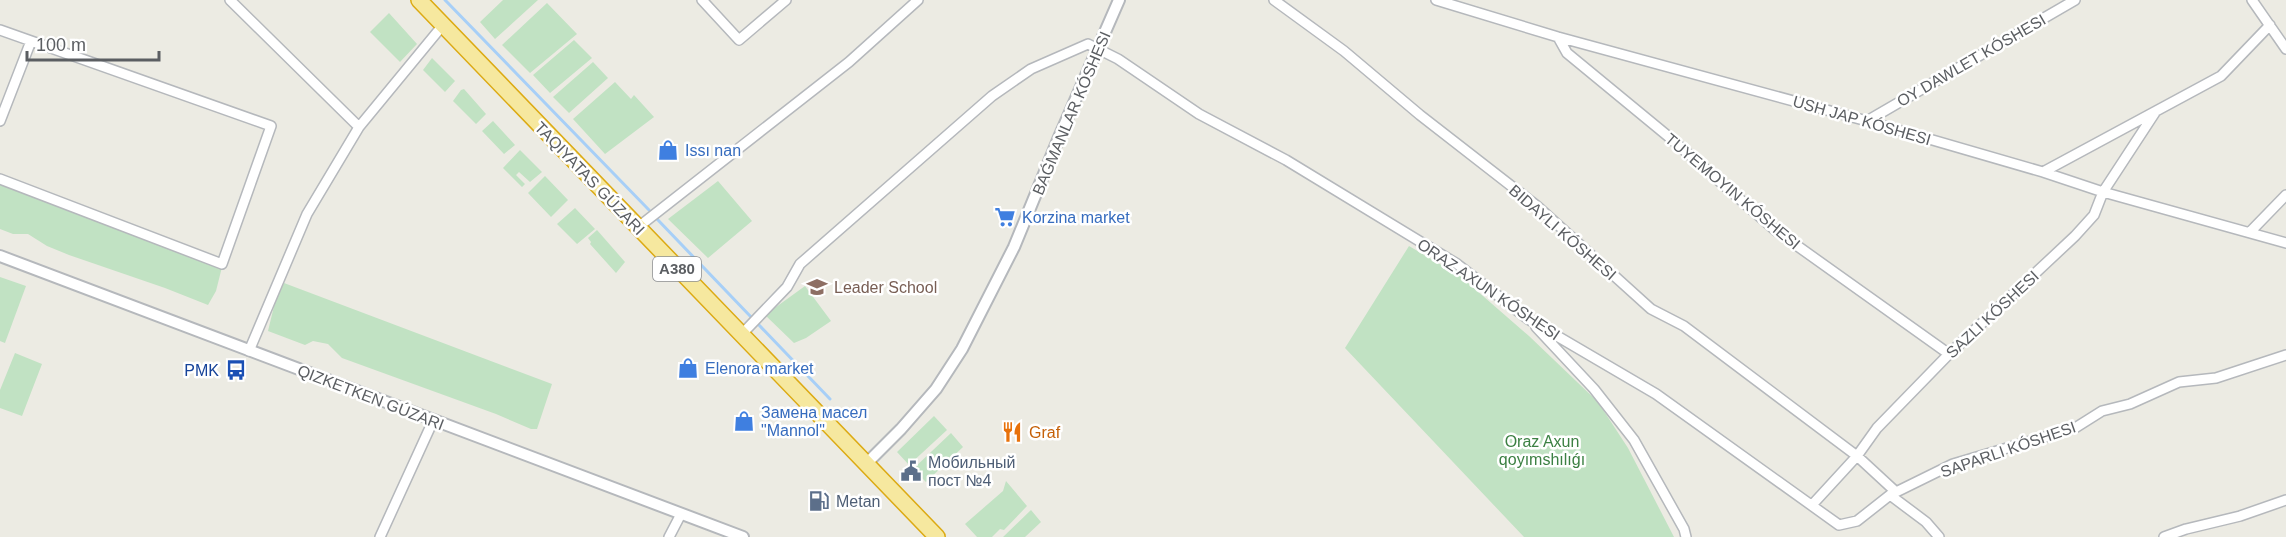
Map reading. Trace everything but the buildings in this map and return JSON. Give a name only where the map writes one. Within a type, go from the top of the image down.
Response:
[{"type":"highway","name":"A380","points":[[419,0],[937,537]]},
{"type":"street","points":[[230,0],[359,127]]},
{"type":"street","points":[[702,0],[739,40],[786,0]]},
{"type":"street","points":[[637,228],[849,62],[918,0]]},
{"type":"street","name":"BAǴMANLAR KÓSHESI","points":[[866,464],[936,389],[962,349],[1014,247],[1119,0]]},
{"type":"street","points":[[1274,0],[1344,51],[1420,116],[1537,206],[1651,309],[1684,326],[1857,456],[1893,494],[1940,537]]},
{"type":"street","name":"USH JAP KÓSHESI","points":[[1436,0],[1558,37],[1867,121],[2043,172],[2103,192],[2286,243]]},
{"type":"street","name":"OY DAWLET KÓSHESI","points":[[1867,121],[2075,0]]},
{"type":"street","points":[[2252,0],[2286,49]]},
{"type":"street","points":[[2043,172],[2221,76],[2270,25]]},
{"type":"street","points":[[249,351],[307,214],[359,127],[443,26]]},
{"type":"street","points":[[0,30],[271,126],[222,264],[0,179]]},
{"type":"street","points":[[1558,37],[1567,53],[1669,137],[1775,230],[1949,354]]},
{"type":"street","points":[[0,120],[31,41]]},
{"type":"street","points":[[741,335],[787,287],[800,264],[992,96],[1031,69],[1088,44],[1097,49]]},
{"type":"street","name":"ORAZ AXUN KÓSHESI","points":[[1097,49],[1118,59],[1199,114],[1286,160],[1457,264],[1528,319],[1656,394],[1839,525],[1857,521],[1893,494]]},
{"type":"street","points":[[1812,505],[1857,456],[1877,428],[1949,354],[2075,236],[2094,215],[2103,192],[2156,111]]},
{"type":"street","points":[[2250,232],[2286,195]]},
{"type":"street","points":[[0,256],[742,537]]},
{"type":"street","points":[[1528,319],[1594,389],[1634,440],[1684,529],[1686,537]]},
{"type":"street","points":[[1893,494],[1953,464],[2075,428],[2102,411],[2130,404],[2179,382],[2216,378],[2286,355]]},
{"type":"street","points":[[380,537],[433,421]]},
{"type":"street","points":[[2164,537],[2186,529],[2240,516],[2286,500]]},
{"type":"street","points":[[669,537],[681,514]]},
{"type":"green space","points":[[503,0],[538,0],[495,39],[480,22]]},
{"type":"green space","points":[[547,3],[577,34],[530,73],[502,45]]},
{"type":"green space","points":[[389,13],[417,44],[400,62],[370,32]]},
{"type":"green space","points":[[574,40],[592,58],[550,93],[533,75]]},
{"type":"green space","points":[[432,58],[455,81],[445,92],[423,70]]},
{"type":"green space","points":[[593,62],[608,78],[569,113],[553,97]]},
{"type":"green space","points":[[615,82],[631,99],[634,95],[654,117],[605,154],[573,119]]},
{"type":"green space","points":[[464,89],[486,114],[476,124],[453,101]]},
{"type":"green space","points":[[493,121],[515,145],[504,154],[482,131]]},
{"type":"green space","points":[[520,150],[542,172],[530,182],[519,172],[516,175],[525,184],[522,187],[503,168]]},
{"type":"green space","points":[[545,176],[568,200],[551,217],[528,193]]},
{"type":"green space","points":[[718,181],[752,221],[708,258],[668,219]]},
{"type":"green space","points":[[0,185],[222,267],[216,291],[208,305],[69,255],[47,246],[28,234],[13,234],[0,229]]},
{"type":"green space","points":[[575,208],[595,229],[577,244],[557,224]]},
{"type":"green space","points":[[597,230],[625,262],[616,273],[590,244],[588,238]]},
{"type":"green space","name":"Oraz Axun qoyımshılıǵı","points":[[1409,246],[1460,276],[1529,336],[1598,402],[1628,448],[1674,537],[1524,537],[1345,348]]},
{"type":"green space","points":[[0,277],[26,286],[5,343],[0,341]]},
{"type":"green space","points":[[284,283],[552,384],[537,429],[531,429],[342,358],[328,344],[313,341],[305,345],[268,331],[275,302]]},
{"type":"green space","points":[[805,286],[831,321],[806,338],[794,343],[765,315]]},
{"type":"green space","points":[[15,353],[42,364],[22,416],[0,408],[0,390]]},
{"type":"green space","points":[[934,416],[947,430],[909,465],[897,452]]},
{"type":"green space","points":[[951,433],[963,447],[926,482],[913,469]]},
{"type":"green space","points":[[1006,481],[1027,506],[1004,530],[1000,529],[992,537],[977,537],[965,524],[1003,491]]},
{"type":"green space","points":[[1031,510],[1041,522],[1025,537],[1003,537]]},
{"type":"waterway","points":[[445,0],[649,210]]},
{"type":"waterway","points":[[657,219],[752,318]]},
{"type":"waterway","points":[[757,323],[830,399]]},
{"type":"place","name":"Issı nan","points":[[668,150]]},
{"type":"place","name":"Korzina market","points":[[1005,217]]},
{"type":"place","name":"Leader School","points":[[817,287]]},
{"type":"place","name":"Elenora market","points":[[688,368]]},
{"type":"place","name":"PMK","points":[[236,370]]},
{"type":"place","name":"Замена масел \"Mannol\"","points":[[744,421]]},
{"type":"place","name":"Graf","points":[[1012,432]]},
{"type":"place","name":"Мобильный пост №4","points":[[911,471]]},
{"type":"place","name":"Metan","points":[[819,501]]}]
